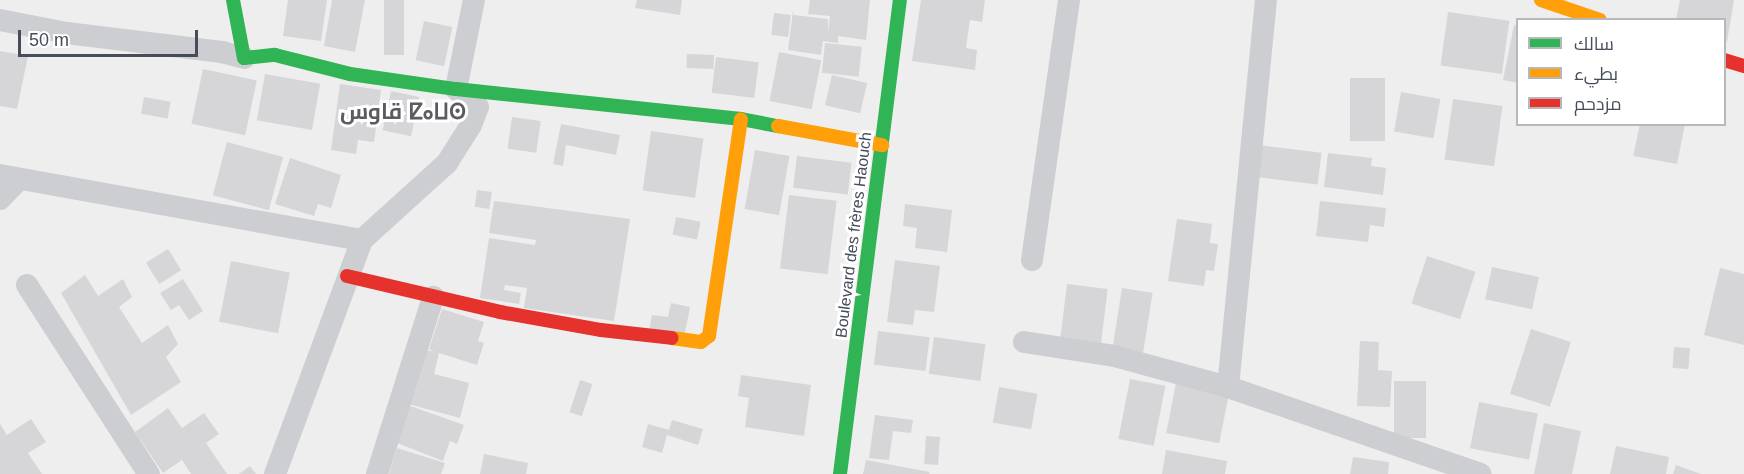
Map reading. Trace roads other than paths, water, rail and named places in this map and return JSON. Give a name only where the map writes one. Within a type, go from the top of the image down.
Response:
[{"type":"street","points":[[233,0],[244,58]]},
{"type":"street","points":[[456,88],[474,0]]},
{"type":"street","name":"Boulevard des frères Haouch","points":[[840,474],[850,410],[900,0]]},
{"type":"street","points":[[1032,260],[1069,0]]},
{"type":"street","points":[[1228,387],[1266,0]]},
{"type":"street","points":[[1541,0],[1594,18]]},
{"type":"street","points":[[0,20],[67,33],[222,52],[244,58],[275,55],[350,74],[741,119],[882,145]]},
{"type":"street","points":[[1726,60],[1744,66]]},
{"type":"street","points":[[275,474],[346,276],[362,240],[447,163],[464,139],[478,106],[456,88]]},
{"type":"street","points":[[346,276],[433,297],[602,330],[696,343],[704,341],[709,336],[713,319],[741,119]]},
{"type":"street","points":[[0,200],[10,177],[362,240]]},
{"type":"street","points":[[27,285],[148,474]]},
{"type":"street","points":[[377,474],[433,297]]},
{"type":"street","points":[[1024,342],[1114,356],[1228,387],[1480,474]]},
{"type":"district","name":"قاوس ⵇⴰⵡⵙ","points":[[403,112]]}]
